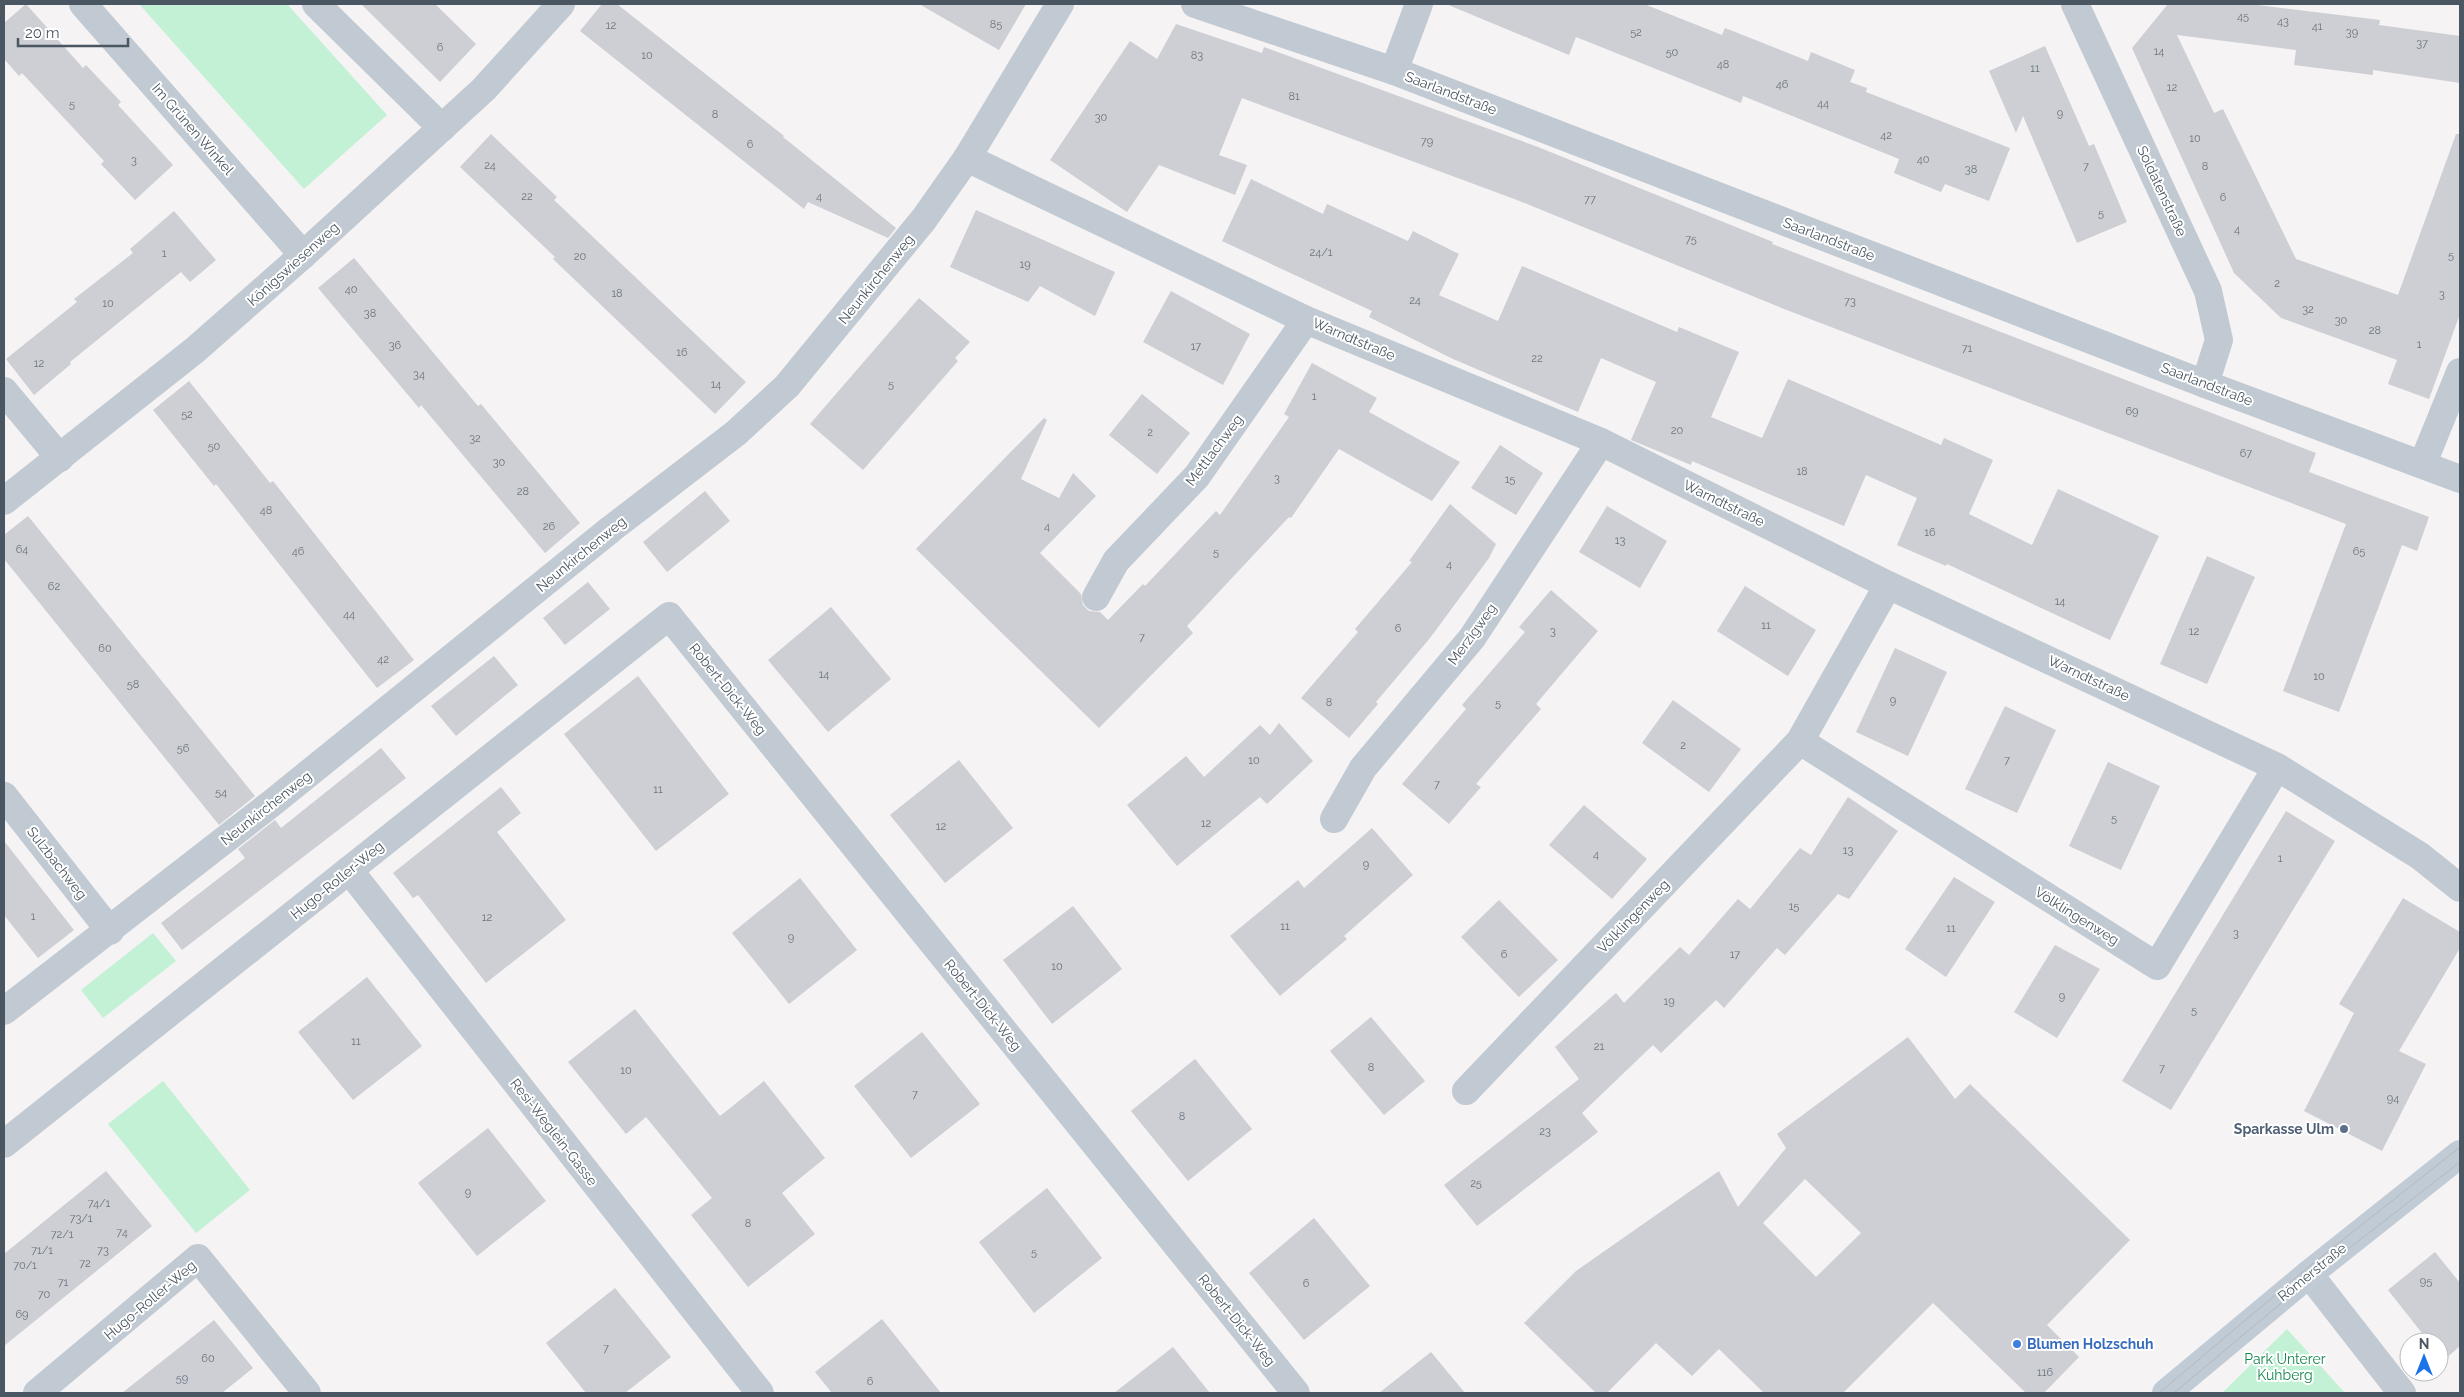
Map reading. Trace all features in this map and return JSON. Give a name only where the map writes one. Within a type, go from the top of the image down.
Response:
[{"type":"street","name":"Im Grünen Winkel","points":[[83,4],[303,255]]},
{"type":"street","points":[[316,4],[442,128]]},
{"type":"street","name":"Königswiesenweg","points":[[4,501],[195,350],[303,255],[484,89],[561,4]]},
{"type":"street","name":"Neunkirchenweg","points":[[4,1011],[110,931],[451,661],[611,529],[736,433],[787,386],[832,334],[924,219],[967,158],[1060,4]]},
{"type":"street","name":"Saarlandstraße","points":[[1196,4],[1394,71],[2205,384],[2460,478]]},
{"type":"street","points":[[1394,71],[1419,4]]},
{"type":"street","name":"Soldatenstraße","points":[[2075,4],[2208,291],[2219,340],[2205,384]]},
{"type":"street","name":"Warndtstraße","points":[[967,158],[1306,320],[1601,442],[1888,585],[2278,767],[2420,856],[2460,888]]},
{"type":"street","name":"Mettlachweg","points":[[1096,598],[1116,561],[1197,476],[1306,320]]},
{"type":"street","points":[[2423,463],[2460,372]]},
{"type":"street","points":[[4,391],[60,458]]},
{"type":"street","name":"Merzigweg","points":[[1334,820],[1363,768],[1472,638],[1601,442]]},
{"type":"street","name":"Völklingenweg","points":[[1466,1091],[1800,741],[1888,585]]},
{"type":"street","name":"Hugo-Roller-Weg","points":[[4,1144],[669,616]]},
{"type":"street","name":"Robert-Dick-Weg","points":[[669,616],[1296,1393]]},
{"type":"street","name":"Völklingenweg","points":[[1800,741],[2157,966],[2278,767]]},
{"type":"street","name":"Sulzbachweg","points":[[4,796],[110,931]]},
{"type":"street","name":"Resi-Weglein-Gasse","points":[[349,870],[760,1393]]},
{"type":"street","name":"Römerstraße","points":[[2166,1393],[2309,1274],[2460,1154]]},
{"type":"street","name":"Hugo-Roller-Weg","points":[[37,1393],[198,1258],[307,1393]]},
{"type":"street","points":[[2309,1274],[2402,1393]]},
{"type":"green space","points":[[139,4],[287,4],[387,115],[304,189]]},
{"type":"green space","points":[[153,933],[176,961],[103,1018],[81,990]]},
{"type":"green space","points":[[163,1081],[250,1190],[196,1233],[108,1124]]},
{"type":"green space","name":"Park Unterer Kuhberg","points":[[2287,1329],[2345,1393],[2222,1393]]},
{"type":"building","points":[[26,4],[83,68],[86,65],[121,102],[118,105],[173,165],[135,200],[101,164],[104,161],[22,73],[19,76],[4,59],[4,23]]},
{"type":"building","points":[[361,4],[435,4],[476,44],[440,82]]},
{"type":"building","points":[[602,4],[617,4],[784,136],[896,228],[888,238],[808,202],[804,209],[580,31]]},
{"type":"building","points":[[919,4],[1026,4],[999,50]]},
{"type":"building","points":[[1446,4],[1644,4],[1722,35],[1725,28],[1808,61],[1811,52],[1855,70],[1850,82],[1867,88],[1866,92],[2010,148],[1989,201],[1945,184],[1941,192],[1894,173],[1899,159],[1743,96],[1741,103],[1576,37],[1569,55]]},
{"type":"building","points":[[2168,4],[2249,4],[2380,20],[2379,25],[2460,36],[2460,83],[2373,70],[2373,75],[2294,65],[2296,50],[2177,35],[2214,113],[2223,109],[2296,259],[2398,295],[2456,134],[2460,134],[2460,314],[2429,399],[2388,384],[2397,360],[2281,318],[2234,273],[2132,48]]},
{"type":"building","points":[[1176,24],[1262,53],[1264,47],[1538,147],[1773,242],[1772,244],[2316,453],[2309,472],[2429,517],[2417,551],[2402,545],[2339,712],[2283,691],[2346,524],[1784,309],[1517,200],[1242,98],[1219,155],[1247,165],[1235,195],[1159,165],[1127,212],[1050,160],[1130,41],[1157,59]]},
{"type":"building","points":[[2045,46],[2089,146],[2094,144],[2127,222],[2077,243],[2023,116],[2016,133],[1989,71]]},
{"type":"building","points":[[491,134],[557,197],[554,200],[746,382],[715,414],[460,167]]},
{"type":"building","points":[[1251,179],[1323,214],[1327,204],[1408,241],[1413,231],[1459,254],[1439,295],[1498,321],[1522,266],[1677,332],[1679,327],[1739,352],[1711,417],[1762,438],[1788,379],[1941,445],[1944,438],[1993,460],[1969,514],[2032,545],[2058,489],[2159,536],[2110,640],[1947,564],[1946,566],[1897,545],[1917,498],[1866,475],[1844,526],[1692,461],[1691,465],[1631,440],[1656,382],[1601,358],[1578,412],[1453,359],[1369,317],[1372,311],[1222,241]]},
{"type":"building","points":[[976,210],[1115,272],[1095,316],[1040,286],[1028,302],[950,267]]},
{"type":"building","points":[[174,211],[216,260],[190,282],[181,272],[70,362],[71,364],[34,395],[6,359],[77,302],[74,299],[133,253],[130,249]]},
{"type":"building","points":[[354,258],[478,406],[481,404],[580,523],[545,553],[421,405],[419,408],[318,288]]},
{"type":"building","points":[[1171,291],[1250,334],[1223,385],[1143,342]]},
{"type":"building","points":[[919,298],[970,342],[955,358],[958,361],[863,470],[810,424]]},
{"type":"building","points":[[1312,363],[1377,398],[1369,412],[1460,462],[1432,501],[1339,449],[1291,518],[1289,517],[1187,626],[1193,633],[1099,728],[916,549],[1044,418],[1047,420],[1021,479],[1059,498],[1073,473],[1096,496],[1040,553],[1081,594],[1083,605],[1089,611],[1100,612],[1108,620],[1143,584],[1145,586],[1216,511],[1220,515],[1289,417],[1284,414]]},
{"type":"building","points":[[189,381],[270,483],[273,481],[414,660],[377,688],[216,484],[214,486],[153,410]]},
{"type":"building","points":[[1142,394],[1190,433],[1157,474],[1109,435]]},
{"type":"building","points":[[1500,445],[1543,473],[1516,515],[1471,488]]},
{"type":"building","points":[[705,491],[730,521],[667,572],[643,542]]},
{"type":"building","points":[[1450,504],[1496,544],[1489,558],[1430,638],[1376,702],[1378,704],[1349,738],[1301,698],[1358,632],[1355,629],[1412,562],[1409,561]]},
{"type":"building","points":[[1607,506],[1667,541],[1640,588],[1579,552]]},
{"type":"building","points":[[28,516],[255,796],[219,825],[4,559],[4,535]]},
{"type":"building","points":[[2207,556],[2255,577],[2207,684],[2160,664]]},
{"type":"building","points":[[588,582],[610,609],[565,645],[543,618]]},
{"type":"building","points":[[1745,586],[1816,630],[1788,676],[1717,631]]},
{"type":"building","points":[[1551,590],[1598,631],[1536,704],[1541,709],[1476,784],[1481,787],[1449,824],[1402,784],[1466,709],[1462,705],[1525,632],[1519,627]]},
{"type":"building","points":[[831,607],[891,679],[828,732],[768,660]]},
{"type":"building","points":[[1895,648],[1947,672],[1908,756],[1856,732]]},
{"type":"building","points":[[494,656],[518,685],[456,736],[431,706]]},
{"type":"building","points":[[638,676],[729,794],[656,851],[564,734]]},
{"type":"building","points":[[1673,700],[1741,749],[1709,792],[1642,743]]},
{"type":"building","points":[[2005,706],[2056,730],[2017,813],[1965,789]]},
{"type":"building","points":[[1279,723],[1313,761],[1267,804],[1260,797],[1177,866],[1127,805],[1186,756],[1204,777],[1260,725],[1270,735]]},
{"type":"building","points":[[381,748],[406,778],[182,950],[161,923],[245,858],[238,849],[275,820],[281,828]]},
{"type":"building","points":[[959,760],[1013,828],[945,883],[890,815]]},
{"type":"building","points":[[2108,762],[2160,786],[2121,870],[2069,846]]},
{"type":"building","points":[[501,787],[521,813],[497,832],[566,920],[486,983],[418,895],[413,898],[393,873]]},
{"type":"building","points":[[1848,797],[1898,831],[1849,899],[1838,894],[1785,955],[1777,948],[1724,1008],[1716,1000],[1661,1053],[1653,1045],[1582,1113],[1598,1132],[1477,1226],[1444,1185],[1579,1079],[1555,1047],[1616,993],[1624,1003],[1680,947],[1689,955],[1738,899],[1750,909],[1800,848],[1811,855]]},
{"type":"building","points":[[1584,805],[1647,859],[1612,899],[1549,845]]},
{"type":"building","points":[[2286,811],[2335,841],[2171,1110],[2122,1081]]},
{"type":"building","points":[[1372,828],[1413,875],[1344,936],[1347,939],[1280,996],[1230,936],[1298,880],[1304,888]]},
{"type":"building","points":[[4,841],[74,930],[38,958],[4,915]]},
{"type":"building","points":[[1954,877],[1995,902],[1946,977],[1905,949]]},
{"type":"building","points":[[800,878],[857,950],[789,1004],[732,933]]},
{"type":"building","points":[[2403,898],[2460,932],[2460,948],[2399,1051],[2426,1064],[2382,1151],[2304,1111],[2354,1013],[2339,1004]]},
{"type":"building","points":[[1499,900],[1558,960],[1519,997],[1461,937]]},
{"type":"building","points":[[1073,906],[1122,969],[1052,1024],[1003,960]]},
{"type":"building","points":[[2055,945],[2100,969],[2057,1038],[2014,1012]]},
{"type":"building","points":[[367,977],[422,1046],[353,1100],[298,1032]]},
{"type":"building","points":[[635,1009],[720,1116],[764,1081],[825,1158],[782,1193],[815,1234],[748,1287],[691,1215],[712,1198],[646,1117],[626,1134],[568,1062]]},
{"type":"building","points":[[1371,1017],[1425,1081],[1384,1115],[1330,1051]]},
{"type":"building","points":[[922,1032],[980,1104],[911,1158],[854,1086]]},
{"type":"building","points":[[1908,1037],[1955,1099],[1970,1084],[2130,1240],[2047,1325],[2079,1357],[2044,1393],[2026,1393],[1933,1303],[1843,1393],[1764,1393],[1719,1349],[1692,1376],[1656,1343],[1607,1393],[1596,1393],[1524,1323],[1576,1271],[1719,1171],[1738,1207],[1786,1148],[1777,1134]],"holes":[[[1805,1179],[1861,1233],[1816,1277],[1763,1223]]]},
{"type":"building","points":[[1195,1059],[1252,1129],[1188,1181],[1131,1111]]},
{"type":"building","points":[[488,1128],[546,1201],[477,1256],[418,1183]]},
{"type":"building","points":[[106,1171],[152,1226],[4,1346],[4,1254]]},
{"type":"building","points":[[1047,1188],[1102,1258],[1034,1313],[979,1242]]},
{"type":"building","points":[[1314,1218],[1370,1286],[1304,1340],[1249,1273]]},
{"type":"building","points":[[2435,1252],[2460,1283],[2460,1346],[2449,1356],[2449,1332],[2421,1332],[2388,1290]]},
{"type":"building","points":[[615,1288],[671,1357],[625,1393],[586,1393],[546,1343]]},
{"type":"building","points":[[882,1319],[941,1393],[832,1393],[815,1372]]},
{"type":"building","points":[[214,1320],[253,1368],[222,1393],[122,1393]]},
{"type":"building","points":[[1173,1347],[1210,1393],[1114,1393]]},
{"type":"building","points":[[1431,1352],[1465,1393],[1379,1393]]},
{"type":"tram line","points":[[2159,1393],[2306,1269],[2460,1147]]},
{"type":"tram line","points":[[2174,1393],[2311,1278],[2460,1162]]},
{"type":"place","name":"Sparkasse Ulm","points":[[2344,1129]]},
{"type":"place","name":"Blumen Holzschuh","points":[[2017,1344]]}]
